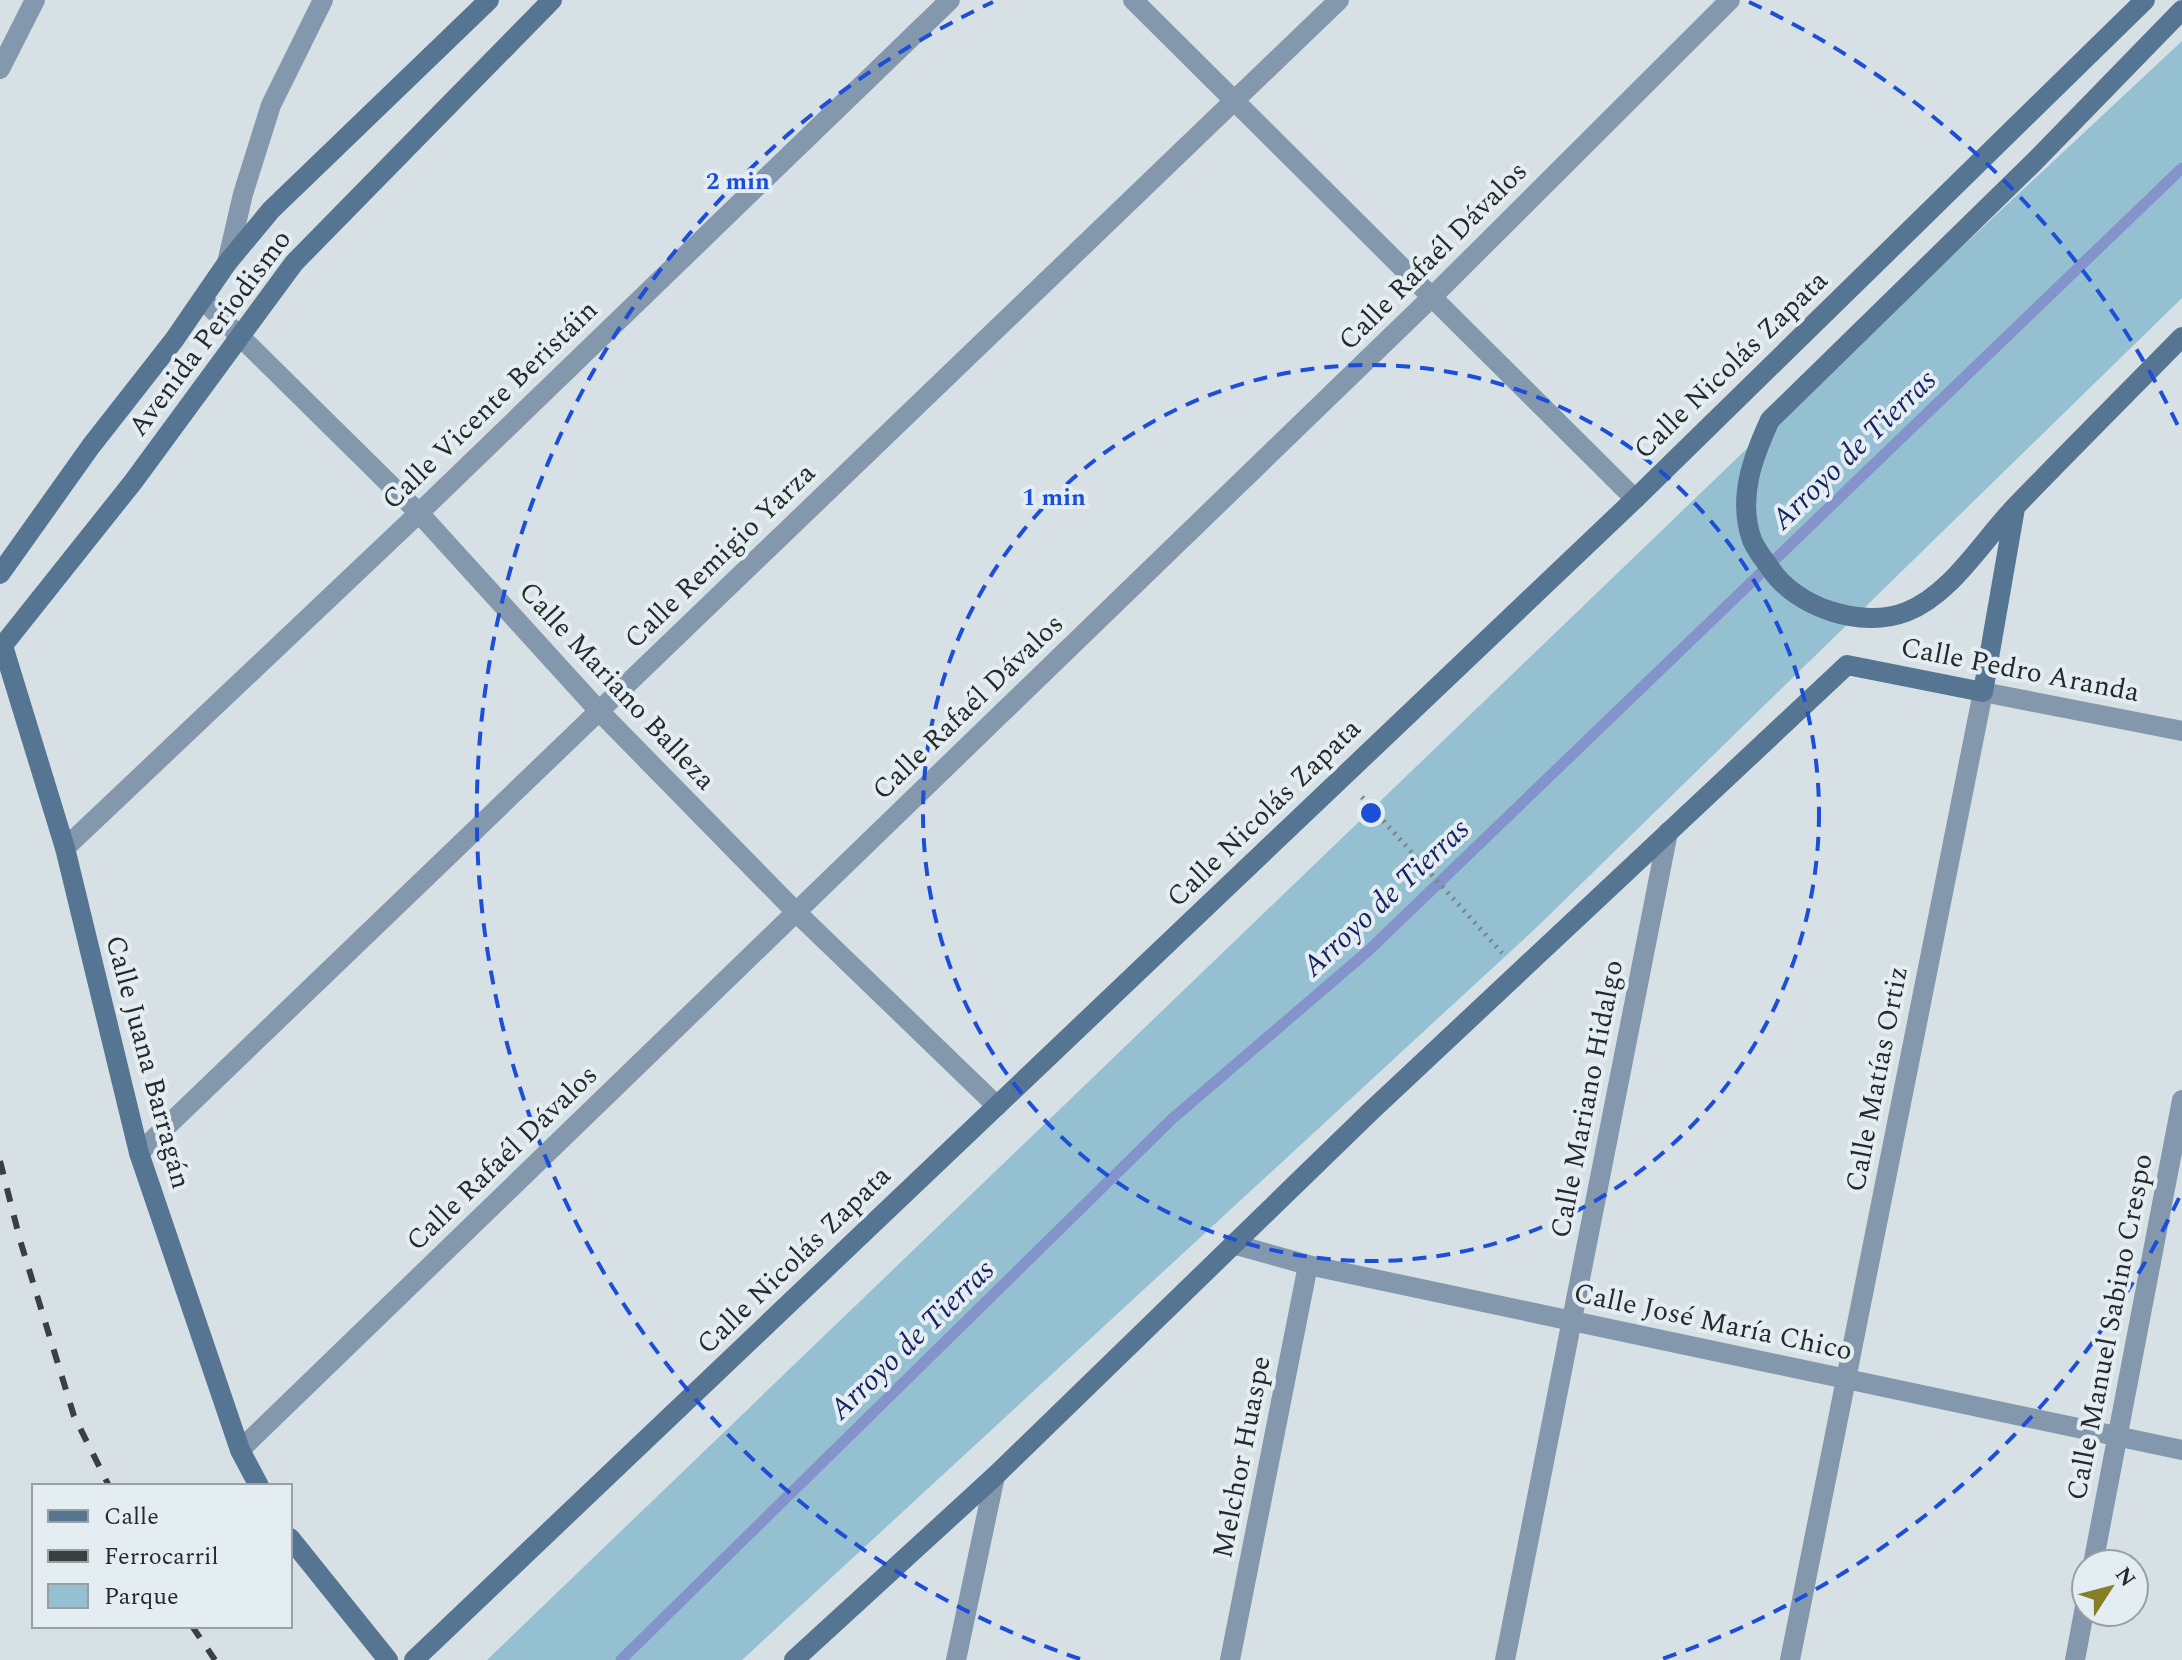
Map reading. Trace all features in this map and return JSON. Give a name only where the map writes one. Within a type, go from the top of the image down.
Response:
[{"type":"street","points":[[0,69],[35,0]]},
{"type":"street","points":[[227,263],[243,194],[271,105],[323,0]]},
{"type":"street","name":"Avenida Periodismo","points":[[0,574],[91,446],[174,340],[227,263],[271,210],[489,0]]},
{"type":"street","name":"Avenida Periodismo","points":[[1,647],[133,482],[294,263],[552,0]]},
{"type":"street","name":"Calle Vicente Beristáin","points":[[65,848],[419,513],[950,0]]},
{"type":"street","points":[[1133,0],[1635,499]]},
{"type":"street","name":"Calle Remigio Yarza","points":[[139,1153],[1339,0]]},
{"type":"street","name":"Calle Rafaél Dávalos","points":[[240,1450],[1433,296],[1730,0]]},
{"type":"street","name":"Calle Nicolás Zapata","points":[[414,1660],[1635,499],[2145,0]]},
{"type":"street","points":[[2182,10],[2035,161],[1770,420],[1752,461],[1746,502],[1751,539],[1775,575],[1811,604],[1839,614],[1870,618],[1906,612],[1932,597],[1963,569],[1987,537],[2182,337]]},
{"type":"street","name":"Calle Mariano Balleza","points":[[202,299],[419,513],[599,711],[796,912],[997,1106]]},
{"type":"street","name":"Calle Matías Ortiz","points":[[1790,1660],[1983,692],[2015,508]]},
{"type":"street","name":"Calle Juana Barragán","points":[[1,647],[65,848],[139,1153],[240,1450],[258,1484]]},
{"type":"street","name":"Calle Pedro Aranda","points":[[1668,832],[1847,665],[2182,731]]},
{"type":"street","points":[[794,1660],[995,1476],[1371,1111],[1668,832]]},
{"type":"street","name":"Calle Mariano Hidalgo","points":[[1505,1660],[1668,832]]},
{"type":"street","name":"Calle Manuel Sabino Crespo","points":[[2096,1548],[2182,1100]]},
{"type":"street","name":"Calle José María Chico","points":[[1233,1244],[1308,1265],[2182,1450]]},
{"type":"street","name":"Melchor Huaspe","points":[[1230,1660],[1308,1265]]},
{"type":"street","points":[[956,1660],[995,1476]]},
{"type":"street","points":[[292,1540],[388,1660]]},
{"type":"street","points":[[2075,1660],[2081,1628]]},
{"type":"path","points":[[1344,776],[1481,927]]},
{"type":"green space","points":[[2182,41],[2182,298],[1537,927],[742,1660],[487,1660],[1785,412]]},
{"type":"waterway","name":"Arroyo de Tierras","points":[[621,1660],[1172,1119],[1368,951],[2182,168]]},
{"type":"railway","points":[[0,1161],[20,1240],[74,1416],[108,1484]]},
{"type":"railway","points":[[193,1628],[215,1660]]}]
